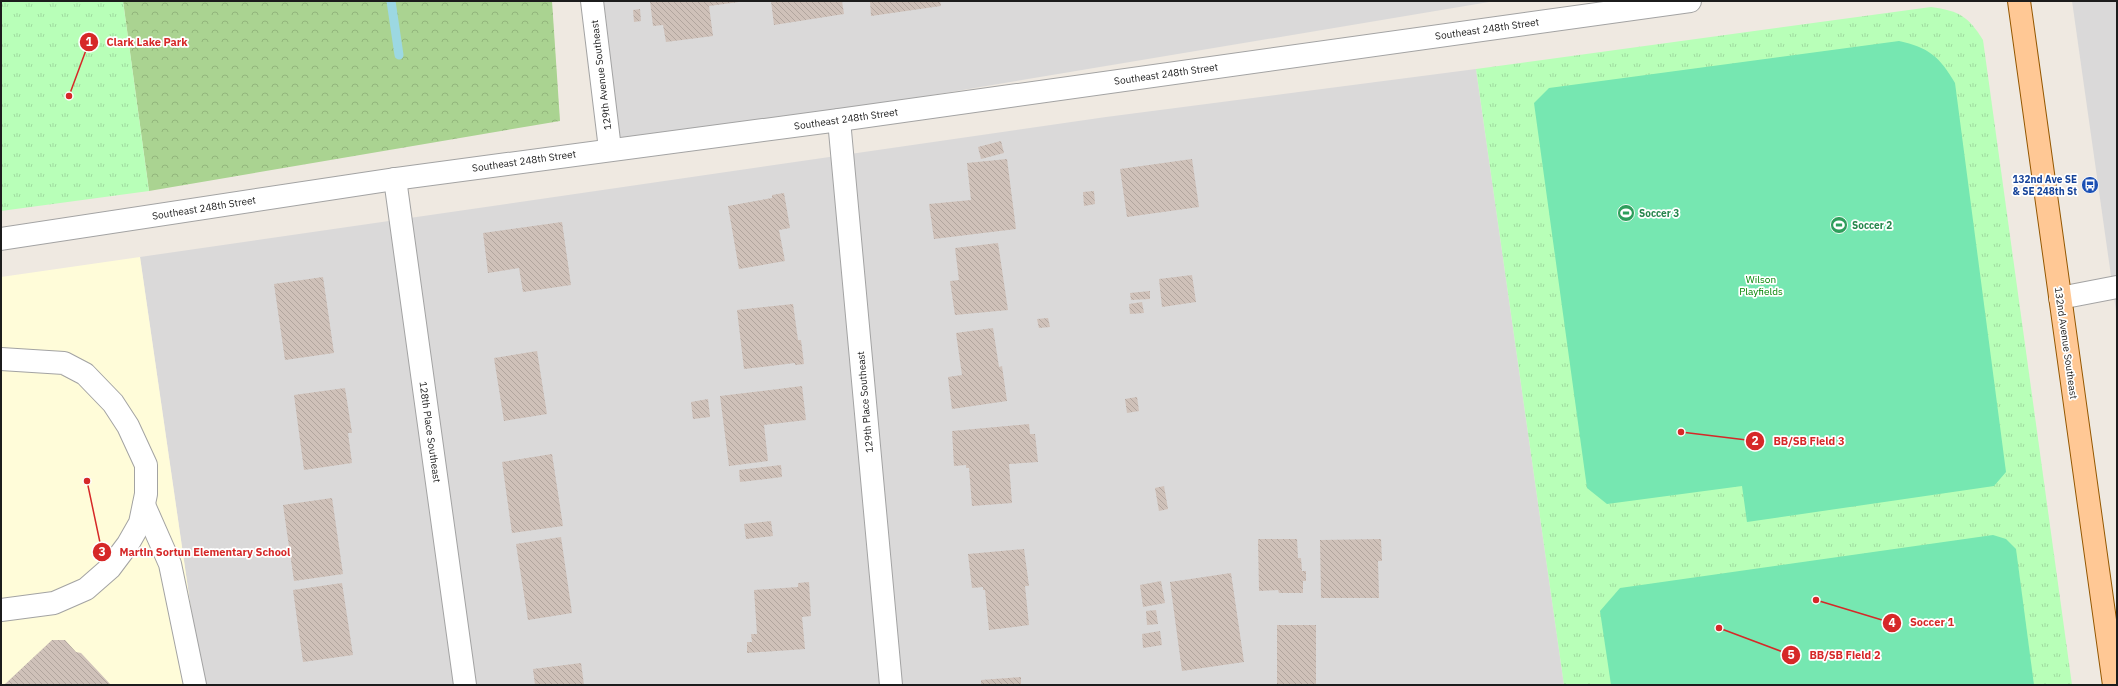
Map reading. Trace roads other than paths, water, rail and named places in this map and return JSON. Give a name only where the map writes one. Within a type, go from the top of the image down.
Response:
[{"type":"main road","name":"132nd Avenue Southeast","points":[[2019,1],[2114,685]]},
{"type":"street","name":"129th Avenue Southeast","points":[[592,1],[610,149]]},
{"type":"street","name":"Southeast 248th Street","points":[[1,239],[396,179],[610,149],[839,120],[1690,1]]},
{"type":"street","name":"129th Place Southeast","points":[[839,120],[891,685]]},
{"type":"street","name":"128th Place Southeast","points":[[396,179],[465,685]]},
{"type":"street","points":[[2060,298],[2117,287]]},
{"type":"street","points":[[1,359],[64,363],[85,374],[113,403],[128,426],[146,465],[146,494],[140,523],[128,544],[110,568],[86,589],[54,604],[1,610]]},
{"type":"street","points":[[144,505],[170,564],[196,685]]},
{"type":"waterway","points":[[391,1],[399,55]]},
{"type":"place","name":"Clark Lake Park","points":[[69,96]]},
{"type":"place","name":"132nd Ave SE & SE 248th St","points":[[2090,185]]},
{"type":"place","name":"Soccer 3","points":[[1626,213]]},
{"type":"place","name":"Soccer 2","points":[[1839,225]]},
{"type":"place","name":"BB/SB Field 3","points":[[1681,432]]},
{"type":"place","name":"Martin Sortun Elementary School","points":[[87,481]]},
{"type":"place","name":"Soccer 1","points":[[1816,600]]},
{"type":"place","name":"BB/SB Field 2","points":[[1719,628]]},
{"type":"park label","name":"Wilson Playfields","points":[[1761,284]]}]
